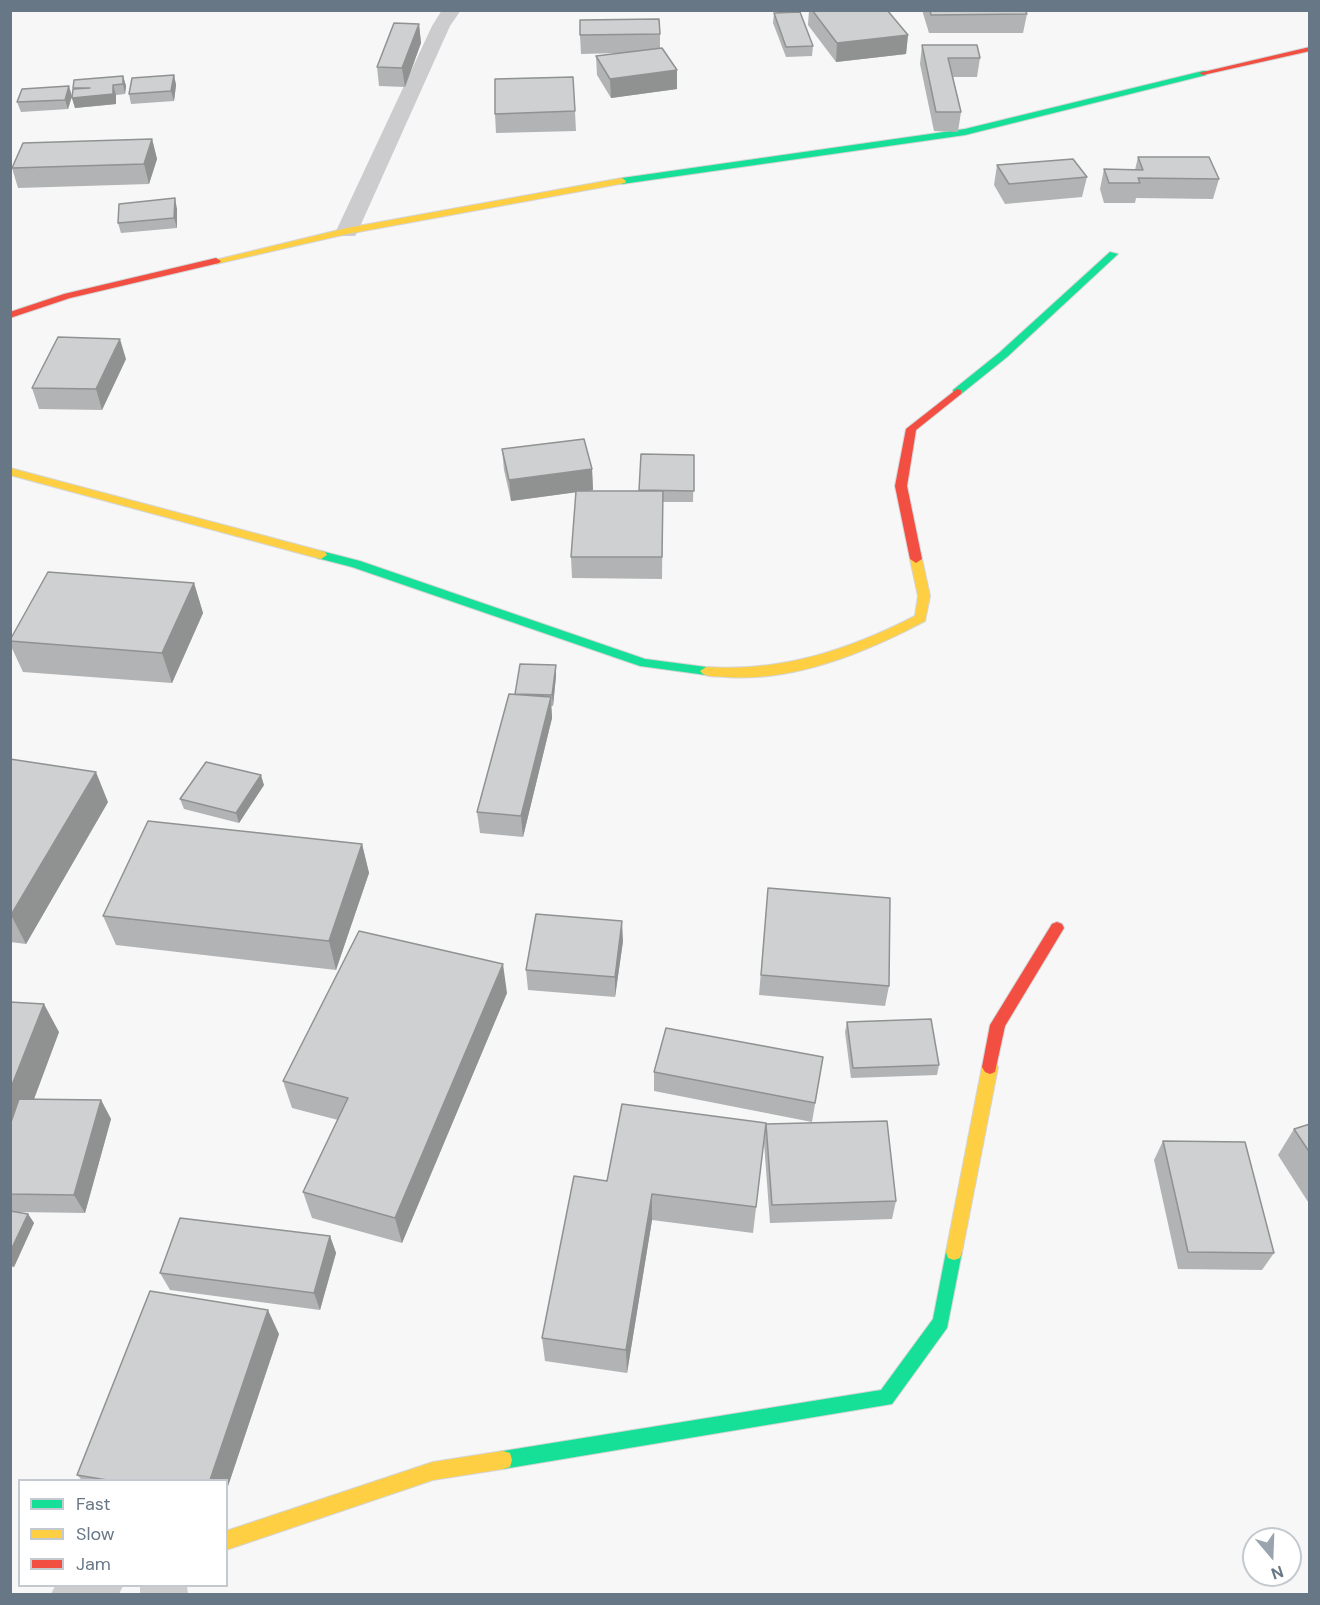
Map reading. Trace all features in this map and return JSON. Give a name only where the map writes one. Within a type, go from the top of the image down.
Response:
[{"type":"street","points":[[347,231],[436,37],[452,10]]},
{"type":"street","points":[[10,315],[67,296],[347,231],[647,176],[965,132],[1166,81],[1310,49]]},
{"type":"street","points":[[10,471],[356,564],[644,663],[732,675],[800,666],[894,633],[921,618],[924,596],[902,486],[911,429],[1003,355],[1113,254]]},
{"type":"street","points":[[228,1540],[433,1471],[885,1398],[941,1322],[998,1025],[1057,928]]},
{"type":"street","points":[[75,1594],[96,1587]]},
{"type":"building","points":[[812,10],[887,10],[908,35],[837,43]]},
{"type":"building","points":[[930,10],[1025,10],[1027,14],[931,15]]},
{"type":"building","points":[[800,12],[813,46],[786,47],[774,13]]},
{"type":"building","points":[[659,19],[660,34],[580,35],[580,20]]},
{"type":"building","points":[[394,23],[419,24],[402,68],[377,67]]},
{"type":"building","points":[[922,45],[977,45],[980,58],[948,58],[961,112],[936,112]]},
{"type":"building","points":[[662,48],[677,70],[610,79],[596,56]]},
{"type":"building","points":[[174,75],[171,91],[129,94],[132,78]]},
{"type":"building","points":[[123,76],[123,84],[113,85],[113,94],[72,98],[73,89],[90,88],[73,88],[74,80]]},
{"type":"building","points":[[573,77],[575,111],[495,114],[495,79]]},
{"type":"building","points":[[69,86],[65,100],[17,102],[22,89]]},
{"type":"building","points":[[152,139],[144,164],[12,168],[23,143]]},
{"type":"building","points":[[1138,157],[1209,157],[1219,179],[1138,178],[1140,183],[1109,183],[1104,169],[1143,170]]},
{"type":"building","points":[[1073,159],[1087,177],[1009,184],[997,165]]},
{"type":"building","points":[[175,198],[174,218],[118,223],[119,204]]},
{"type":"building","points":[[58,337],[120,339],[96,389],[32,388]]},
{"type":"building","points":[[584,439],[592,469],[509,480],[502,449]]},
{"type":"building","points":[[641,454],[694,455],[694,491],[639,490]]},
{"type":"building","points":[[576,491],[663,491],[662,557],[571,557]]},
{"type":"building","points":[[48,572],[194,583],[162,653],[10,641]]},
{"type":"building","points":[[520,664],[556,665],[552,695],[515,694]]},
{"type":"building","points":[[509,694],[551,697],[521,816],[477,812]]},
{"type":"building","points":[[10,759],[96,772],[11,915],[10,915]]},
{"type":"building","points":[[206,762],[261,775],[236,813],[180,799]]},
{"type":"building","points":[[148,821],[362,844],[329,941],[103,916]]},
{"type":"building","points":[[768,888],[890,898],[889,986],[761,975]]},
{"type":"building","points":[[536,914],[622,921],[615,977],[526,970]]},
{"type":"building","points":[[359,931],[503,964],[395,1218],[303,1192],[348,1098],[283,1081]]},
{"type":"building","points":[[10,1002],[44,1004],[10,1090]]},
{"type":"building","points":[[931,1019],[939,1065],[853,1068],[847,1022]]},
{"type":"building","points":[[666,1028],[823,1057],[815,1103],[654,1072]]},
{"type":"building","points":[[19,1099],[101,1100],[74,1195],[10,1194],[10,1125]]},
{"type":"building","points":[[622,1104],[766,1123],[756,1207],[652,1194],[626,1350],[542,1338],[574,1176],[607,1181]]},
{"type":"building","points":[[887,1121],[896,1201],[772,1205],[766,1124]]},
{"type":"building","points":[[1310,1124],[1310,1153],[1294,1129]]},
{"type":"building","points":[[1163,1141],[1245,1142],[1274,1253],[1188,1252]]},
{"type":"building","points":[[10,1211],[28,1214],[10,1252]]},
{"type":"building","points":[[180,1218],[330,1236],[314,1293],[160,1273]]},
{"type":"building","points":[[150,1291],[268,1310],[210,1479],[101,1479],[77,1475]]},
{"type":"traffic: fast","points":[[622,181],[965,132],[1203,73]]},
{"type":"traffic: fast","points":[[957,392],[1003,355],[1113,254]]},
{"type":"traffic: fast","points":[[321,555],[356,564],[644,663],[706,671]]},
{"type":"traffic: fast","points":[[503,1460],[886,1398],[941,1322],[954,1252]]},
{"type":"traffic: slow","points":[[216,261],[347,231],[622,181]]},
{"type":"traffic: slow","points":[[10,471],[321,555]]},
{"type":"traffic: slow","points":[[706,671],[761,672],[789,668],[872,642],[921,618],[924,596],[916,559]]},
{"type":"traffic: slow","points":[[954,1252],[990,1067]]},
{"type":"traffic: slow","points":[[228,1540],[433,1471],[503,1460]]},
{"type":"traffic: jam","points":[[1203,73],[1310,49]]},
{"type":"traffic: jam","points":[[10,315],[67,296],[216,261]]},
{"type":"traffic: jam","points":[[916,559],[901,486],[911,429],[957,392]]},
{"type":"traffic: jam","points":[[990,1067],[998,1025],[1057,928]]}]
